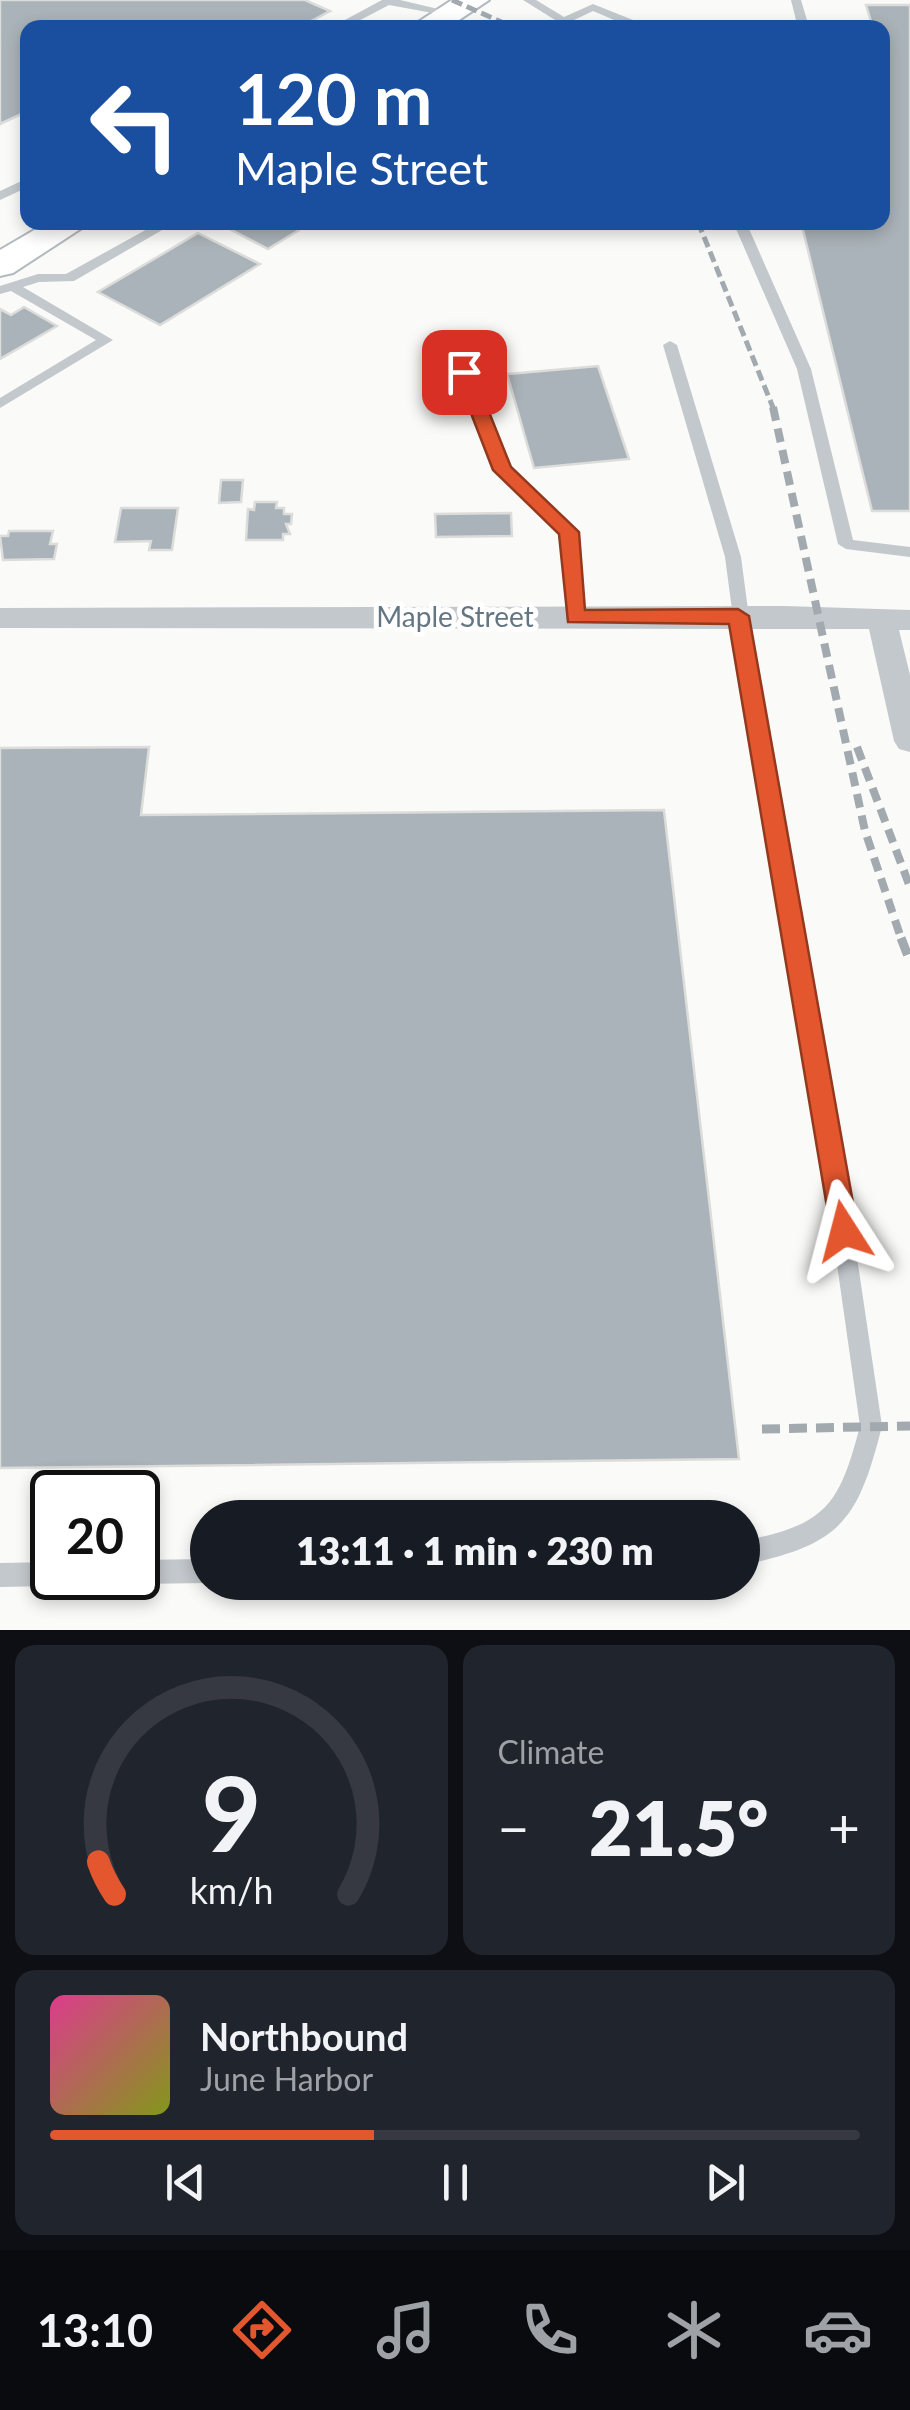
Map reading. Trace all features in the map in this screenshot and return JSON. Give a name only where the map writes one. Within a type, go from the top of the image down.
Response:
[{"type":"main road","points":[[12,276],[65,230]]},
{"type":"street","name":"Maple Street","points":[[0,618],[738,616],[896,620]]},
{"type":"street","points":[[896,620],[910,741]]},
{"type":"lane","points":[[528,0],[562,20]]},
{"type":"lane","points":[[575,20],[607,0]]},
{"type":"lane","points":[[351,20],[388,2],[449,14]]},
{"type":"lane","points":[[593,7],[626,20]]},
{"type":"lane","points":[[12,276],[69,278],[156,230]]},
{"type":"lane","points":[[743,230],[804,369],[846,544],[910,552]]},
{"type":"lane","points":[[0,404],[106,340],[12,276]]},
{"type":"lane","points":[[670,345],[729,542],[738,616],[822,1082],[870,1426],[860,1475],[841,1510],[796,1541],[760,1549]]},
{"type":"lane","points":[[464,372],[502,470],[569,532],[576,617]]},
{"type":"lane","points":[[160,1572],[190,1571]]},
{"type":"lane","points":[[0,1575],[30,1574]]},
{"type":"building","points":[[0,0],[305,0],[330,11],[313,20],[20,20],[20,115],[0,124]]},
{"type":"building","points":[[866,5],[910,5],[910,511],[872,511],[803,230],[890,230],[890,20],[871,20]]},
{"type":"building","points":[[231,230],[299,230],[268,249]]},
{"type":"building","points":[[198,233],[260,264],[160,325],[98,292]]},
{"type":"building","points":[[24,307],[57,326],[0,359],[0,309],[11,315]]},
{"type":"building","points":[[598,366],[629,459],[534,468],[507,374]]},
{"type":"building","points":[[221,480],[243,480],[241,502],[219,503]]},
{"type":"building","points":[[255,502],[277,502],[276,508],[292,514],[291,524],[286,524],[290,534],[283,534],[283,540],[246,540],[248,509],[254,510]]},
{"type":"building","points":[[121,508],[178,508],[172,550],[149,550],[151,541],[115,542]]},
{"type":"building","points":[[511,513],[512,536],[436,537],[435,514]]},
{"type":"building","points":[[9,531],[53,531],[50,544],[57,544],[54,559],[3,560],[0,536],[8,536]]},
{"type":"building","points":[[149,747],[141,815],[664,810],[739,1459],[0,1468],[0,748]]},
{"type":"railway","points":[[452,0],[497,20]]},
{"type":"railway","points":[[701,230],[773,408]]},
{"type":"railway","points":[[773,408],[865,831],[902,941]]},
{"type":"railway","points":[[857,747],[910,887]]},
{"type":"railway","points":[[901,938],[910,961]]},
{"type":"railway","points":[[762,1429],[910,1426]]},
{"type":"route","points":[[464,372],[502,470],[569,532],[576,617],[738,616],[758,746],[822,1082],[844,1231]]}]
